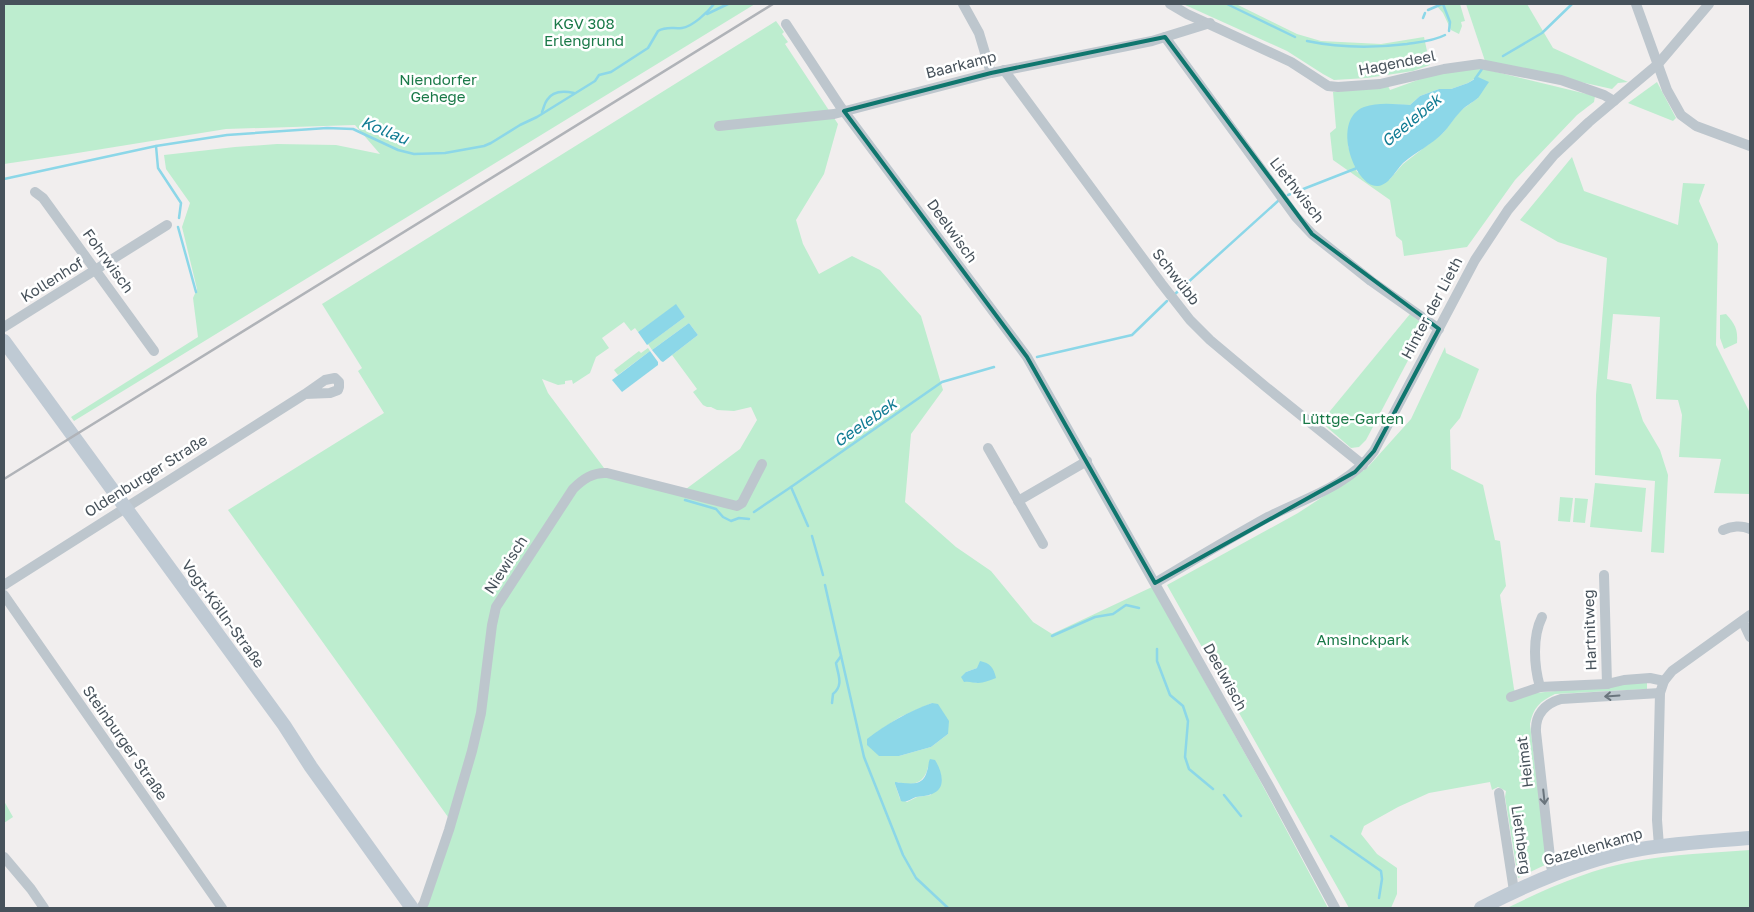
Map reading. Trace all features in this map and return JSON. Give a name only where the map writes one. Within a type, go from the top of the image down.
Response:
[{"type":"street","points":[[963,4],[978,33],[991,72]]},
{"type":"street","name":"Hagendeel","points":[[1170,4],[1187,14],[1291,62],[1328,86],[1380,84],[1444,69],[1480,64],[1561,80],[1604,95],[1614,101]]},
{"type":"street","points":[[1636,4],[1667,90],[1675,106],[1688,121],[1696,126],[1750,146]]},
{"type":"street","name":"Hinter der Lieth","points":[[1154,583],[1266,518],[1339,483],[1363,465],[1374,451],[1482,247],[1522,191],[1561,148],[1658,64],[1709,4]]},
{"type":"street","name":"Baarkamp","points":[[719,126],[844,112],[991,72],[1152,41],[1210,23]]},
{"type":"street","name":"Deelwisch","points":[[786,24],[844,112],[1027,357],[1269,786],[1335,908]]},
{"type":"street","name":"Liethwisch","points":[[1165,37],[1296,217],[1312,234],[1439,329]]},
{"type":"street","name":"Schwübb","points":[[1004,70],[1190,320],[1210,340],[1266,387],[1363,465]]},
{"type":"street","name":"Fohrwisch","points":[[35,192],[43,198],[154,351]]},
{"type":"street","name":"Kollenhof","points":[[4,327],[167,225]]},
{"type":"street","name":"Vogt-Kölln-Straße","points":[[4,341],[284,725],[316,774],[412,908]]},
{"type":"street","name":"Oldenburger Straße","points":[[4,585],[305,394]]},
{"type":"street","points":[[988,448],[1043,544]]},
{"type":"street","points":[[1018,501],[1087,461]]},
{"type":"street","name":"Niewisch","points":[[421,908],[450,830],[472,751],[481,713],[492,625],[496,608],[573,489],[589,476],[607,473],[737,506],[742,503],[762,464]]},
{"type":"street","points":[[1723,530],[1734,526],[1750,529]]},
{"type":"street","name":"Hartnitweg","points":[[1604,575],[1607,684]]},
{"type":"street","name":"Steinburger Straße","points":[[4,595],[222,908]]},
{"type":"street","points":[[1540,687],[1536,667],[1536,639],[1542,617]]},
{"type":"street","points":[[1659,846],[1657,820],[1660,693],[1664,681],[1678,666],[1746,619],[1750,637]]},
{"type":"street","points":[[1511,697],[1540,687],[1607,684],[1624,680],[1650,678],[1664,681]]},
{"type":"street","name":"Heimat","points":[[1553,874],[1536,732],[1539,714],[1548,704],[1561,699],[1660,693]]},
{"type":"street","name":"Liethberg","points":[[1499,793],[1514,891]]},
{"type":"street","name":"Gazellenkamp","points":[[1481,908],[1553,874],[1618,854],[1659,846],[1750,838]]},
{"type":"street","points":[[4,857],[44,908]]},
{"type":"highlighted area","points":[[1165,37],[1312,234],[1439,329],[1374,451],[1355,472],[1155,583],[1027,357],[844,111],[991,73]]},
{"type":"green space","points":[[4,4],[755,4],[74,421],[71,417],[198,337],[193,298],[197,289],[182,227],[190,203],[166,169],[164,155],[277,144],[336,145],[380,154],[355,125],[226,129],[4,164]]},
{"type":"green space","points":[[1183,4],[1236,4],[1297,34],[1321,41],[1381,44],[1424,37],[1430,65],[1413,71],[1367,78],[1334,80],[1287,51]]},
{"type":"green space","points":[[1435,4],[1460,4],[1465,21],[1461,22],[1462,26],[1459,34],[1451,30],[1443,13]]},
{"type":"green space","points":[[1466,4],[1527,4],[1553,48],[1628,82],[1618,83],[1612,89],[1485,61]]},
{"type":"green space","points":[[776,21],[788,42],[785,44],[838,124],[824,174],[796,220],[803,244],[819,274],[852,256],[880,270],[921,316],[943,390],[911,434],[905,502],[956,547],[991,571],[1033,622],[1052,634],[1152,587],[1257,775],[1328,908],[426,908],[456,820],[448,817],[228,510],[384,413],[358,371],[362,368],[322,304]],"holes":[[[676,305],[685,317],[648,344],[652,350],[689,323],[698,335],[672,355],[697,389],[693,392],[703,405],[717,410],[734,411],[751,407],[757,420],[740,449],[686,489],[604,468],[548,393],[542,379],[558,385],[572,380],[573,384],[590,373],[596,357],[609,348],[602,338],[624,322],[631,331],[635,328],[638,332]],[[977,668],[977,683],[970,681],[966,672]],[[932,703],[948,734],[931,747],[899,756],[879,756],[877,732],[900,717]],[[928,767],[931,795],[917,797],[907,802],[900,799],[895,784],[898,782],[913,784],[921,780]]]},
{"type":"green space","points":[[1480,68],[1595,96],[1594,102],[1577,115],[1515,180],[1467,247],[1404,256],[1402,241],[1396,236],[1390,200],[1333,160],[1330,133],[1336,128],[1333,92],[1388,86],[1390,90],[1440,72]],"holes":[[[1477,77],[1478,98],[1460,111],[1443,133],[1403,164],[1389,180],[1357,172],[1348,146],[1382,104],[1410,105],[1420,96],[1439,89],[1451,89],[1468,83]]]},
{"type":"green space","points":[[1657,82],[1676,118],[1673,121],[1628,103]]},
{"type":"green space","points":[[1572,157],[1584,191],[1678,225],[1683,183],[1705,184],[1699,201],[1718,244],[1716,345],[1750,413],[1750,494],[1714,493],[1721,459],[1679,457],[1682,415],[1678,400],[1656,399],[1660,317],[1613,314],[1607,379],[1631,384],[1643,421],[1660,450],[1668,475],[1664,553],[1651,552],[1655,481],[1595,475],[1596,395],[1607,258],[1558,242],[1520,220]]},
{"type":"green space","name":"Lüttge-Garten","points":[[1410,314],[1420,322],[1423,332],[1366,440],[1359,447],[1351,448],[1321,422]]},
{"type":"green space","points":[[1726,314],[1735,327],[1737,343],[1724,349],[1720,338],[1720,315]]},
{"type":"green space","name":"Amsinckpark","points":[[1445,347],[1446,353],[1479,369],[1460,418],[1450,430],[1451,469],[1483,485],[1495,540],[1500,541],[1506,586],[1500,595],[1514,689],[1518,699],[1535,693],[1647,682],[1647,689],[1555,694],[1541,702],[1535,709],[1530,724],[1547,864],[1518,878],[1505,797],[1506,791],[1498,787],[1492,790],[1490,782],[1429,793],[1398,807],[1364,826],[1361,834],[1377,854],[1397,868],[1397,894],[1391,908],[1349,908],[1167,585],[1298,513],[1367,468],[1411,419]]},
{"type":"green space","points":[[648,348],[650,351],[618,375],[614,370],[639,351],[641,353]]},
{"type":"green space","points":[[1595,483],[1646,488],[1642,532],[1590,527]]},
{"type":"green space","points":[[1560,497],[1573,498],[1570,522],[1558,521]]},
{"type":"green space","points":[[1575,498],[1588,499],[1585,523],[1573,522]]},
{"type":"green space","points":[[4,801],[13,817],[4,823]]},
{"type":"green space","points":[[1750,850],[1750,908],[1507,908],[1570,880],[1619,864],[1664,857]]},
{"type":"water","points":[[1478,77],[1489,82],[1478,98],[1462,110],[1445,131],[1403,163],[1386,183],[1378,186],[1369,184],[1361,176],[1354,165],[1347,138],[1349,125],[1354,114],[1364,107],[1375,104],[1410,105],[1420,96],[1439,89],[1451,89]]},
{"type":"water","points":[[676,304],[685,317],[647,345],[638,332]]},
{"type":"water","points":[[689,323],[698,335],[663,362],[661,361],[652,350]]},
{"type":"water","points":[[650,351],[658,365],[622,392],[612,380]]},
{"type":"water","points":[[980,661],[991,666],[996,678],[980,683],[964,682],[961,677],[966,672],[977,668]]},
{"type":"water","points":[[932,703],[938,704],[949,721],[948,734],[931,747],[899,756],[879,756],[867,745],[867,739],[882,728],[906,714]]},
{"type":"water","points":[[930,759],[935,760],[940,769],[942,779],[940,788],[937,792],[930,795],[901,801],[895,782],[919,782],[925,776]]},
{"type":"waterway","name":"Kollau","points":[[4,179],[156,146],[227,135],[327,128],[353,129],[398,150],[414,154],[445,153],[484,146],[537,117],[595,81],[599,75],[611,72],[648,48],[661,29],[686,27],[704,15],[714,4]]},
{"type":"waterway","points":[[707,14],[728,4]]},
{"type":"waterway","points":[[1227,4],[1295,37]]},
{"type":"waterway","points":[[1428,10],[1442,4]]},
{"type":"waterway","points":[[1443,4],[1450,22],[1449,31]]},
{"type":"waterway","name":"Geelebek","points":[[1503,56],[1542,33],[1572,4]]},
{"type":"waterway","points":[[1423,18],[1425,13]]},
{"type":"waterway","points":[[1307,41],[1357,47],[1382,46],[1427,41],[1445,35]]},
{"type":"waterway","name":"Geelebek","points":[[1475,79],[1482,69]]},
{"type":"waterway","points":[[542,112],[552,94],[574,93]]},
{"type":"waterway","points":[[156,146],[158,168],[181,203],[179,218]]},
{"type":"waterway","name":"Geelebek","points":[[1288,195],[1357,168]]},
{"type":"waterway","name":"Geelebek","points":[[1175,294],[1278,201]]},
{"type":"waterway","points":[[178,227],[196,292]]},
{"type":"waterway","name":"Geelebek","points":[[1037,357],[1132,335],[1167,301]]},
{"type":"waterway","name":"Geelebek","points":[[808,526],[791,487],[942,382],[994,367]]},
{"type":"waterway","points":[[754,512],[791,487]]},
{"type":"waterway","points":[[685,500],[716,509],[723,517],[731,521],[739,518],[749,519]]},
{"type":"waterway","points":[[812,536],[823,575]]},
{"type":"waterway","points":[[825,585],[864,757],[903,855],[916,878],[948,908]]},
{"type":"waterway","points":[[1052,636],[1095,617],[1113,614],[1126,605],[1139,608]]},
{"type":"waterway","name":"Geelebek","points":[[1157,649],[1157,661],[1170,695],[1183,706],[1188,721],[1185,757],[1189,769],[1213,789]]},
{"type":"waterway","points":[[832,703],[833,694],[839,683],[836,663],[841,656]]},
{"type":"waterway","points":[[1224,795],[1241,816]]},
{"type":"waterway","points":[[1331,836],[1381,871],[1382,879],[1379,898]]},
{"type":"railway","points":[[4,479],[773,4]]},
{"type":"park label","name":"KGV 308 Erlengrund","points":[[584,32]]},
{"type":"park label","name":"Niendorfer Gehege","points":[[438,88]]}]
